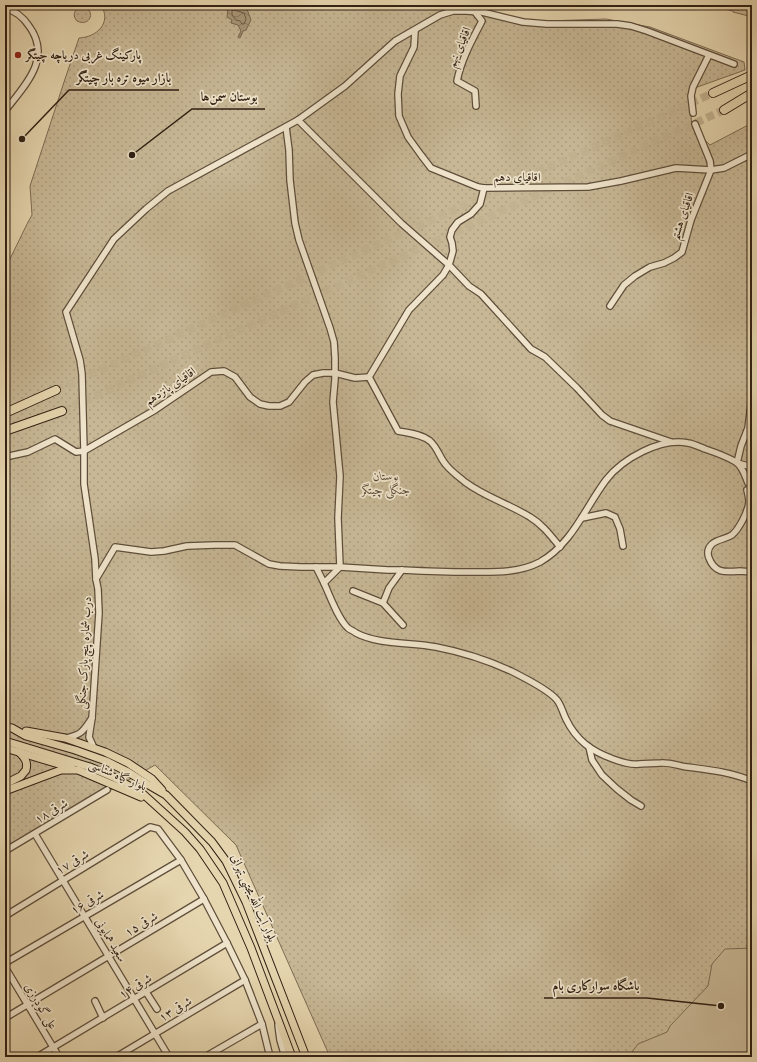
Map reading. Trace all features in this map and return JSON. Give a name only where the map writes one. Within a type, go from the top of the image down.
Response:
[{"type":"highway","points":[[713,93],[752,75]]},
{"type":"highway","points":[[724,110],[752,93]]},
{"type":"highway","points":[[5,413],[56,390]]},
{"type":"highway","points":[[5,431],[62,411]]},
{"type":"main road","points":[[8,728],[65,738],[105,752],[128,763],[152,779],[166,795]]},
{"type":"main road","name":"بلوار آیت الله مجتبی تهرانی","points":[[8,728],[26,736],[75,750],[106,761],[128,772],[166,795],[212,842],[226,861],[246,902],[306,1057]]},
{"type":"main road","name":"بلوار آیت الله مجتبی تهرانی","points":[[5,741],[90,767],[113,777],[142,793],[154,802],[185,832],[200,849],[223,883],[251,948],[292,1057]]},
{"type":"main road","points":[[5,748],[78,770]]},
{"type":"main road","points":[[5,784],[21,776],[26,770],[27,762],[17,751]]},
{"type":"main road","name":"بلوار گیاه شناسی","points":[[5,791],[61,770],[78,770],[154,802]]},
{"type":"main road","points":[[265,986],[270,989],[274,988],[277,982]]},
{"type":"street","points":[[5,8],[18,14],[24,19],[36,38],[38,50],[35,70],[5,111]]},
{"type":"street","points":[[96,579],[95,559],[84,484],[82,374],[80,360],[66,312],[114,239],[168,191],[298,120],[345,86],[395,41],[415,31],[440,15],[452,11],[482,12],[523,22],[547,24],[598,23],[631,26],[660,35],[734,64]]},
{"type":"street","name":"اقاقیای نهم","points":[[475,12],[482,21],[472,40],[457,81],[475,91],[476,106]]},
{"type":"street","name":"اقاقیای دهم","points":[[415,31],[414,47],[400,76],[398,94],[399,116],[408,137],[431,168],[478,187],[588,187],[622,181],[676,168],[712,170],[724,168],[752,154]]},
{"type":"street","points":[[693,113],[691,96],[693,87],[709,55]]},
{"type":"street","points":[[298,120],[401,222],[449,265],[469,286],[481,294],[531,349],[545,357],[602,415],[610,421],[672,442]]},
{"type":"street","points":[[695,124],[710,161],[712,170]]},
{"type":"street","points":[[286,127],[289,150],[290,180],[295,222],[299,240],[334,342],[335,373],[333,402],[340,476],[338,518],[340,567],[324,583]]},
{"type":"street","name":"اقاقیای هشتم","points":[[610,306],[624,285],[635,276],[650,267],[674,258],[682,252],[691,220],[712,170]]},
{"type":"street","points":[[484,188],[480,204],[471,214],[458,222],[452,230],[450,237],[453,251],[449,265],[443,275],[409,310],[370,377],[398,431],[421,436],[429,440],[436,448],[446,466],[465,482],[490,498],[530,517],[541,526],[560,547]]},
{"type":"street","name":"اقاقیای پانزدهم","points":[[84,451],[155,410],[211,372],[224,371],[235,377],[250,397],[260,404],[269,406],[280,406],[289,402],[305,382],[313,375],[335,373],[354,378],[370,377]]},
{"type":"street","points":[[736,463],[748,428],[752,396]]},
{"type":"street","points":[[5,457],[28,452],[55,439],[76,452],[84,451]]},
{"type":"street","points":[[752,467],[736,463],[688,442],[672,442],[645,450],[616,469],[606,479],[582,518],[560,547],[539,562],[511,571],[452,572],[316,567],[341,618],[348,628],[363,637],[462,652],[511,672],[551,695],[558,701],[572,731],[578,738],[589,747],[614,759],[638,764],[662,762],[740,776],[752,781]]},
{"type":"street","points":[[736,463],[750,483],[746,486],[750,490],[747,511],[731,536],[713,544],[708,549],[708,556],[717,570],[724,572],[752,572]]},
{"type":"street","points":[[747,511],[752,519]]},
{"type":"street","points":[[582,518],[606,513],[615,517],[620,529],[623,546]]},
{"type":"street","name":"درب شماره پنچ پارک جنگلی","points":[[94,748],[89,737],[92,718],[98,613],[98,589],[96,579],[115,548],[164,552],[187,546],[235,545],[269,564],[280,566],[316,567]]},
{"type":"street","points":[[383,603],[389,588],[402,570]]},
{"type":"street","points":[[353,590],[383,603],[403,625]]},
{"type":"street","points":[[65,738],[83,732],[92,718]]},
{"type":"street","points":[[589,747],[592,760],[602,775],[617,789],[641,806]]},
{"type":"street","name":"۱۸ شرقی","points":[[5,851],[107,790]]},
{"type":"street","name":"۱۷ شرقی","points":[[5,916],[150,827],[158,829],[181,860]]},
{"type":"street","name":"سعید همایونی","points":[[35,834],[169,1057]]},
{"type":"street","points":[[181,860],[204,899],[245,980],[262,1024],[270,1057]]},
{"type":"street","name":"۱۶ شرقی","points":[[5,963],[181,860]]},
{"type":"street","name":"۱۵ شرقی","points":[[5,1018],[204,899]]},
{"type":"street","name":"۱۴ شرقی","points":[[37,1057],[227,943]]},
{"type":"street","name":"علی گودرزی","points":[[5,967],[59,1057]]},
{"type":"street","name":"۱۳ شرقی","points":[[116,1057],[245,980]]},
{"type":"street","points":[[146,992],[157,1009]]},
{"type":"street","points":[[95,1001],[103,1018]]},
{"type":"street","points":[[277,1019],[280,1040],[285,1057]]},
{"type":"street","points":[[205,1057],[262,1024]]},
{"type":"green space","name":"بوستان جنگلی چیتگر","points":[[101,5],[447,5],[446,6],[524,20],[546,21],[606,19],[650,27],[744,62],[745,70],[689,90],[692,128],[710,145],[752,123],[752,1057],[330,1057],[236,845],[155,765],[5,850],[5,281],[7,278],[7,265],[32,215],[30,186],[79,38],[92,35],[101,28],[105,18]]},
{"type":"green space","points":[[707,5],[740,5],[752,11],[752,17],[733,11]]},
{"type":"green space","points":[[81,7],[86,8],[90,14],[89,20],[86,22],[77,21],[74,15],[75,11]]},
{"type":"green space","points":[[752,948],[752,1057],[628,1057],[638,1044],[667,1032],[670,1026],[708,986],[712,964],[725,949]]},
{"type":"water","points":[[223,5],[247,9],[251,20],[240,38],[238,37],[241,31],[238,25],[231,23],[232,20],[227,17],[228,8]]},
{"type":"tunnel","points":[[56,390],[713,93]]},
{"type":"tunnel","points":[[62,411],[724,110]]},
{"type":"place","name":"پارکینگ غربی دریاچه چیتگر","points":[[18,55]]},
{"type":"place","name":"بازار میوه تره بار چیتگر","points":[[22,139]]},
{"type":"place","name":"بوستان سمن‌ها","points":[[132,155]]},
{"type":"place","name":"باشگاه سوارکاری بام","points":[[721,1006]]}]
